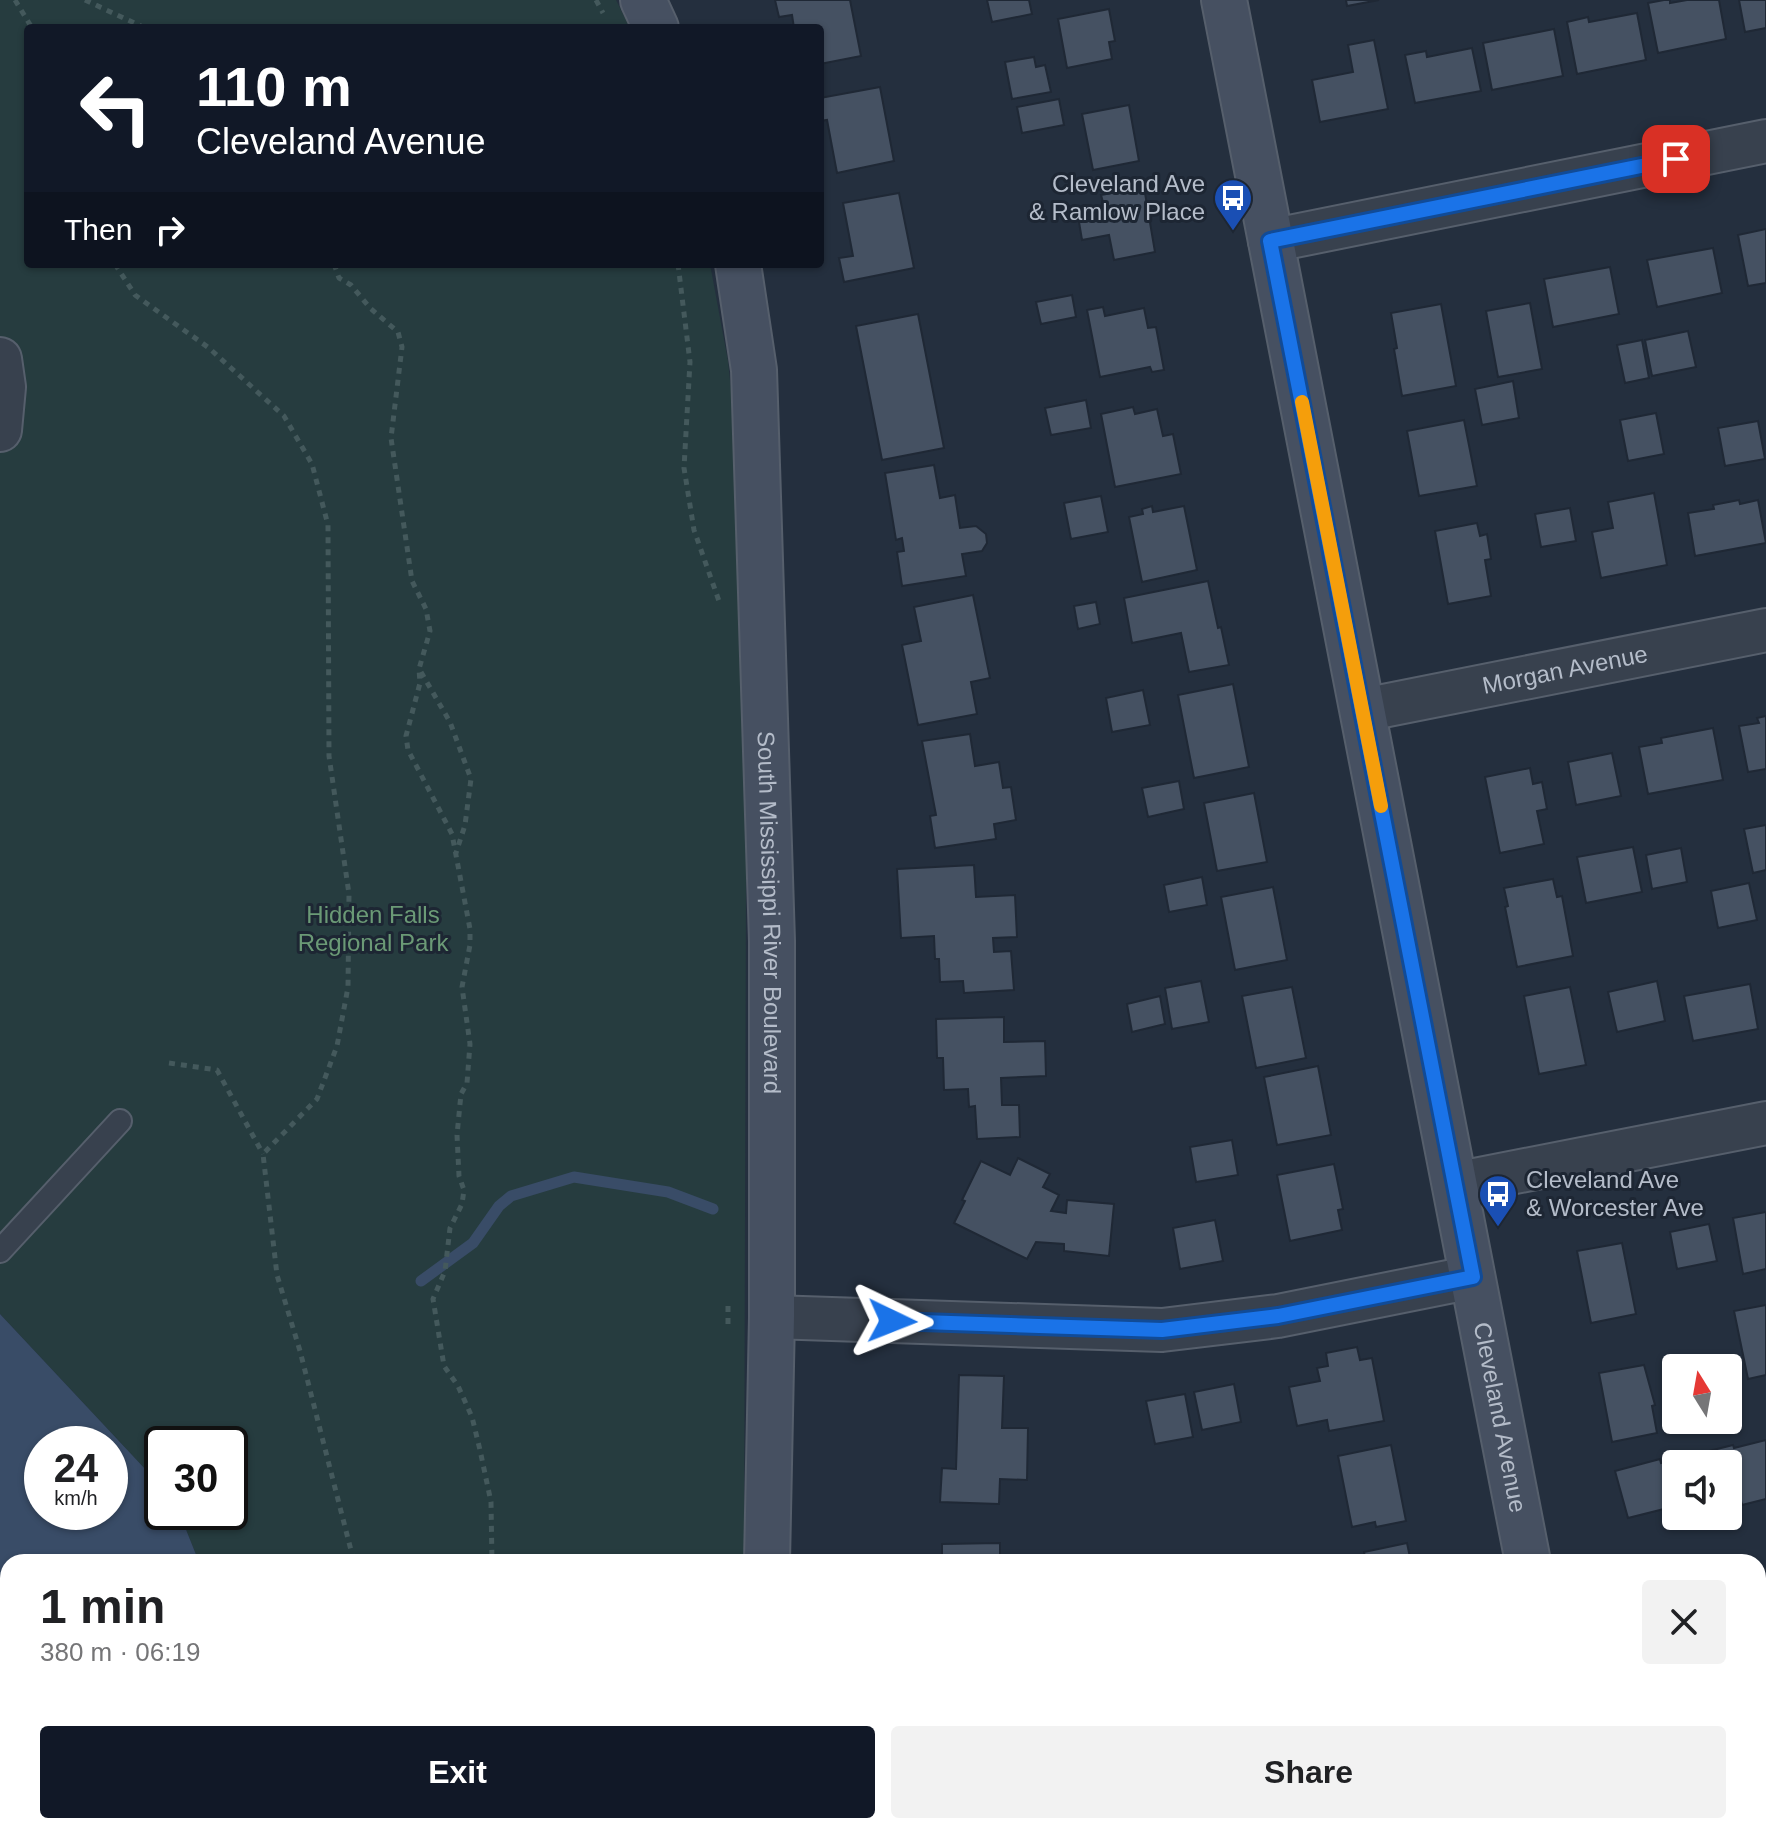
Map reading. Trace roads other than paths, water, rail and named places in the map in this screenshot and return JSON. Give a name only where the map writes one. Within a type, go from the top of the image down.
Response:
[{"type":"street","points":[[643,0],[654,24]]},
{"type":"street","name":"Cleveland Avenue","points":[[1224,0],[1526,1554]]},
{"type":"street","points":[[1270,241],[1766,141]]},
{"type":"street","name":"South Mississippi River Boulevard","points":[[739,268],[754,370],[773,956],[772,1317],[767,1554]]},
{"type":"street","points":[[0,359],[4,387],[3,425],[0,430]]},
{"type":"street","name":"Morgan Avenue","points":[[1363,710],[1766,630]]},
{"type":"street","points":[[1454,1184],[1766,1123]]},
{"type":"street","points":[[772,1317],[1162,1330],[1278,1316],[1473,1277]]},
{"type":"lane","points":[[0,1251],[120,1121]]},
{"type":"water","points":[[0,1314],[105,1426],[24,1426],[24,1530],[128,1530],[128,1451],[144,1468],[144,1530],[186,1530],[196,1554],[0,1554]]},
{"type":"waterway","points":[[421,1281],[473,1243],[499,1206],[511,1196],[574,1177],[668,1192],[713,1209]]},
{"type":"place","name":"Cleveland Ave & Ramlow Place","points":[[1233,232]]},
{"type":"place","name":"Cleveland Ave & Worcester Ave","points":[[1498,1228]]},
{"type":"park label","name":"Hidden Falls Regional Park","points":[[373,929]]}]
